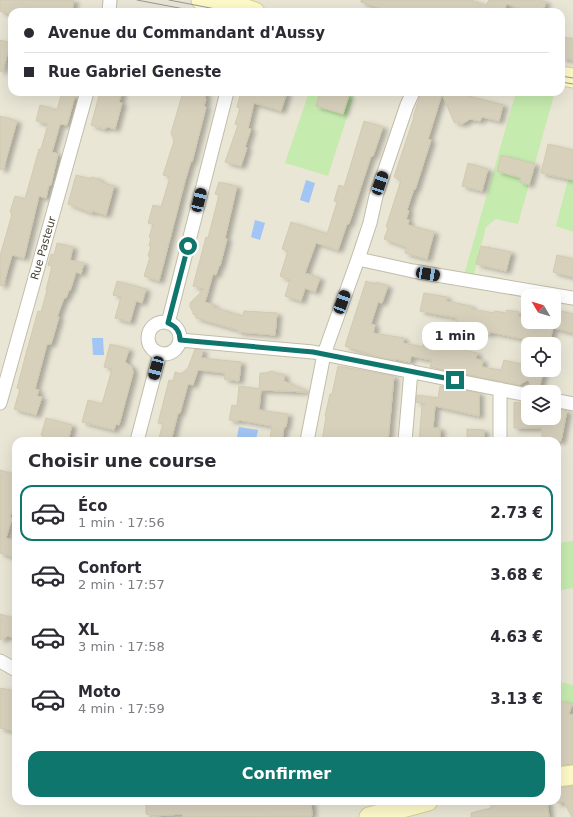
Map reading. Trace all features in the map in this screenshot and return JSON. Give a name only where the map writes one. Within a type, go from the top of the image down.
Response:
[{"type":"street","points":[[201,0],[235,8]]},
{"type":"street","name":"Rue Pasteur","points":[[0,403],[86,96]]},
{"type":"street","points":[[168,323],[226,96]]},
{"type":"street","points":[[308,437],[324,354],[370,223],[376,196],[407,104],[412,96]]},
{"type":"street","points":[[358,259],[413,271],[573,298]]},
{"type":"street","points":[[168,323],[176,327],[180,340],[178,345],[170,352],[160,354],[151,347],[148,337],[149,332],[157,324],[168,323]]},
{"type":"street","points":[[180,340],[313,352],[521,394]]},
{"type":"street","points":[[138,437],[160,354]]},
{"type":"street","points":[[405,437],[410,371]]},
{"type":"street","points":[[500,389],[500,437]]},
{"type":"street","points":[[561,401],[573,404]]},
{"type":"street","points":[[0,661],[12,668]]},
{"type":"street","points":[[561,776],[573,775]]},
{"type":"street","points":[[369,817],[413,805]]},
{"type":"shaded area","points":[[0,0],[573,0],[573,817],[0,817]]},
{"type":"green space","points":[[308,96],[354,96],[328,176],[285,163]]},
{"type":"green space","points":[[515,96],[554,96],[518,224],[496,219],[486,227],[474,274],[503,278],[502,284],[464,275]]},
{"type":"green space","points":[[573,160],[573,232],[556,226]]},
{"type":"green space","points":[[573,541],[573,588],[561,590],[561,542]]},
{"type":"green space","points":[[561,682],[573,685],[573,704],[561,701]]},
{"type":"water","points":[[306,180],[315,183],[309,203],[300,200]]},
{"type":"water","points":[[255,220],[265,223],[260,240],[251,237]]},
{"type":"water","points":[[92,338],[103,338],[104,355],[93,355]]},
{"type":"water","points":[[239,427],[258,430],[257,437],[237,437]]},
{"type":"building","points":[[0,0],[74,0],[73,8],[8,8],[8,14],[0,11]]},
{"type":"building","points":[[361,0],[471,0],[486,6],[489,0],[540,0],[546,2],[544,8],[518,8],[507,4],[505,8],[379,8],[361,2]]},
{"type":"building","points":[[565,37],[573,39],[573,60],[565,59]]},
{"type":"building","points":[[0,40],[8,42],[8,53],[2,72],[0,71]]},
{"type":"building","points":[[61,96],[75,96],[67,125],[60,124],[52,152],[58,154],[51,185],[49,185],[46,198],[39,196],[24,258],[12,255],[3,286],[0,285],[0,256],[12,214],[10,212],[15,196],[25,199],[39,149],[41,149],[48,124],[36,121],[40,105],[57,110]]},
{"type":"building","points":[[99,96],[121,96],[119,102],[122,103],[115,129],[108,127],[104,129],[91,125]]},
{"type":"building","points":[[182,96],[205,96],[204,106],[206,107],[159,281],[144,276],[150,257],[148,256],[151,246],[149,246],[151,238],[149,237],[153,224],[148,223],[153,205],[161,207],[170,177],[163,175],[174,141],[171,133]]},
{"type":"building","points":[[240,96],[286,96],[281,111],[254,103],[248,128],[251,129],[241,166],[225,162],[238,125],[235,124],[240,108],[237,107]]},
{"type":"building","points":[[319,96],[349,96],[343,114],[316,106]]},
{"type":"building","points":[[420,96],[441,96],[428,139],[431,140],[407,210],[409,211],[406,219],[409,220],[408,225],[434,232],[427,259],[405,253],[406,247],[384,239],[388,228],[386,227],[401,180],[394,177]]},
{"type":"building","points":[[443,96],[468,96],[503,105],[499,121],[482,117],[480,121],[470,119],[462,124],[454,122]]},
{"type":"building","points":[[0,116],[17,121],[3,170],[0,169]]},
{"type":"building","points":[[364,121],[383,127],[373,156],[371,156],[349,224],[347,224],[338,250],[316,243],[305,273],[320,278],[315,292],[305,288],[301,301],[285,296],[290,280],[280,276],[288,251],[282,249],[291,222],[327,234],[337,202],[334,201],[339,185],[344,187]]},
{"type":"building","points":[[548,144],[573,150],[573,180],[541,173]]},
{"type":"building","points":[[501,155],[535,164],[529,185],[520,182],[521,178],[497,171]]},
{"type":"building","points":[[468,163],[488,169],[482,191],[462,186]]},
{"type":"building","points":[[76,175],[90,179],[92,177],[99,179],[101,182],[114,186],[106,215],[92,211],[92,213],[68,204]]},
{"type":"building","points":[[219,182],[237,186],[225,238],[227,239],[220,266],[216,275],[213,274],[205,302],[214,305],[213,307],[243,316],[244,311],[277,313],[275,335],[238,332],[238,330],[196,318],[196,315],[193,314],[190,307],[190,303],[204,289],[193,286],[206,237],[208,238],[219,195],[215,194]]},
{"type":"building","points":[[57,243],[73,247],[70,260],[84,263],[81,274],[76,272],[70,291],[69,290],[66,298],[64,298],[57,317],[59,317],[51,344],[47,344],[35,389],[39,390],[37,396],[42,397],[36,415],[14,409],[20,389],[17,388],[27,350],[38,311],[41,312],[47,290],[52,266],[48,265],[51,254],[54,255]]},
{"type":"building","points":[[481,246],[511,252],[506,271],[476,264]]},
{"type":"building","points":[[557,255],[573,259],[573,277],[553,272]]},
{"type":"building","points":[[117,281],[146,289],[142,303],[136,301],[130,322],[115,318],[121,297],[113,295]]},
{"type":"building","points":[[366,281],[375,284],[376,282],[388,286],[382,303],[378,302],[371,324],[375,325],[373,333],[404,338],[403,343],[423,347],[425,336],[445,339],[456,343],[455,348],[477,353],[476,359],[483,360],[482,367],[501,370],[504,360],[521,364],[521,377],[542,377],[540,385],[531,385],[528,380],[519,385],[430,367],[432,360],[411,356],[410,362],[382,358],[345,346]]},
{"type":"building","points":[[424,293],[447,297],[446,301],[471,306],[471,309],[494,313],[495,311],[506,313],[507,310],[519,312],[518,316],[521,317],[521,329],[553,329],[551,337],[521,337],[521,339],[490,332],[490,334],[455,328],[457,318],[420,311]]},
{"type":"building","points":[[561,311],[573,314],[573,333],[558,329],[561,329]]},
{"type":"building","points":[[110,344],[129,349],[125,362],[132,367],[133,373],[119,425],[116,424],[114,430],[82,422],[88,400],[102,404],[112,369],[104,367]]},
{"type":"building","points":[[195,349],[203,350],[201,358],[241,362],[239,381],[224,379],[225,373],[198,370],[193,385],[188,384],[172,437],[159,437],[163,424],[158,423],[169,380],[173,381],[175,372],[181,374],[188,368]]},
{"type":"building","points":[[338,366],[394,376],[388,437],[323,437],[325,416],[330,394],[332,394]]},
{"type":"building","points":[[272,371],[278,374],[284,374],[284,381],[307,391],[261,390],[259,410],[288,414],[283,437],[270,437],[272,426],[239,420],[229,420],[232,405],[237,406],[239,386],[259,389],[260,373]]},
{"type":"building","points":[[440,386],[479,393],[479,416],[435,406],[433,428],[440,428],[440,437],[419,437],[422,406],[425,406],[425,404],[416,402],[417,395],[438,398]]},
{"type":"building","points":[[514,402],[521,403],[521,425],[561,425],[561,410],[567,411],[561,441],[561,437],[542,437],[542,428],[514,428]]},
{"type":"building","points":[[46,418],[72,425],[69,437],[42,437],[43,435],[41,435]]},
{"type":"building","points":[[467,429],[484,430],[484,437],[467,437]]},
{"type":"building","points":[[0,470],[12,474],[12,510],[10,517],[12,518],[6,538],[12,540],[12,557],[0,553]]},
{"type":"building","points":[[0,614],[12,618],[12,638],[8,636],[0,640]]},
{"type":"building","points":[[0,688],[12,690],[12,731],[0,728]]},
{"type":"building","points":[[561,701],[572,704],[569,714],[573,715],[573,764],[561,766]]},
{"type":"building","points":[[573,786],[573,817],[564,802],[561,802],[561,788]]},
{"type":"building","points":[[146,805],[311,805],[312,816],[183,817],[182,814],[154,816],[146,814]]},
{"type":"building","points":[[491,805],[548,805],[549,817],[471,817],[471,813],[491,808]]},
{"type":"tram line","points":[[137,0],[179,8]]},
{"type":"tram line","points":[[169,0],[210,8]]},
{"type":"tram line","points":[[565,77],[573,78]]},
{"type":"tram line","points":[[565,83],[573,84]]},
{"type":"route","points":[[188,246],[168,323],[176,327],[180,335],[180,340],[313,352],[455,380]]}]
